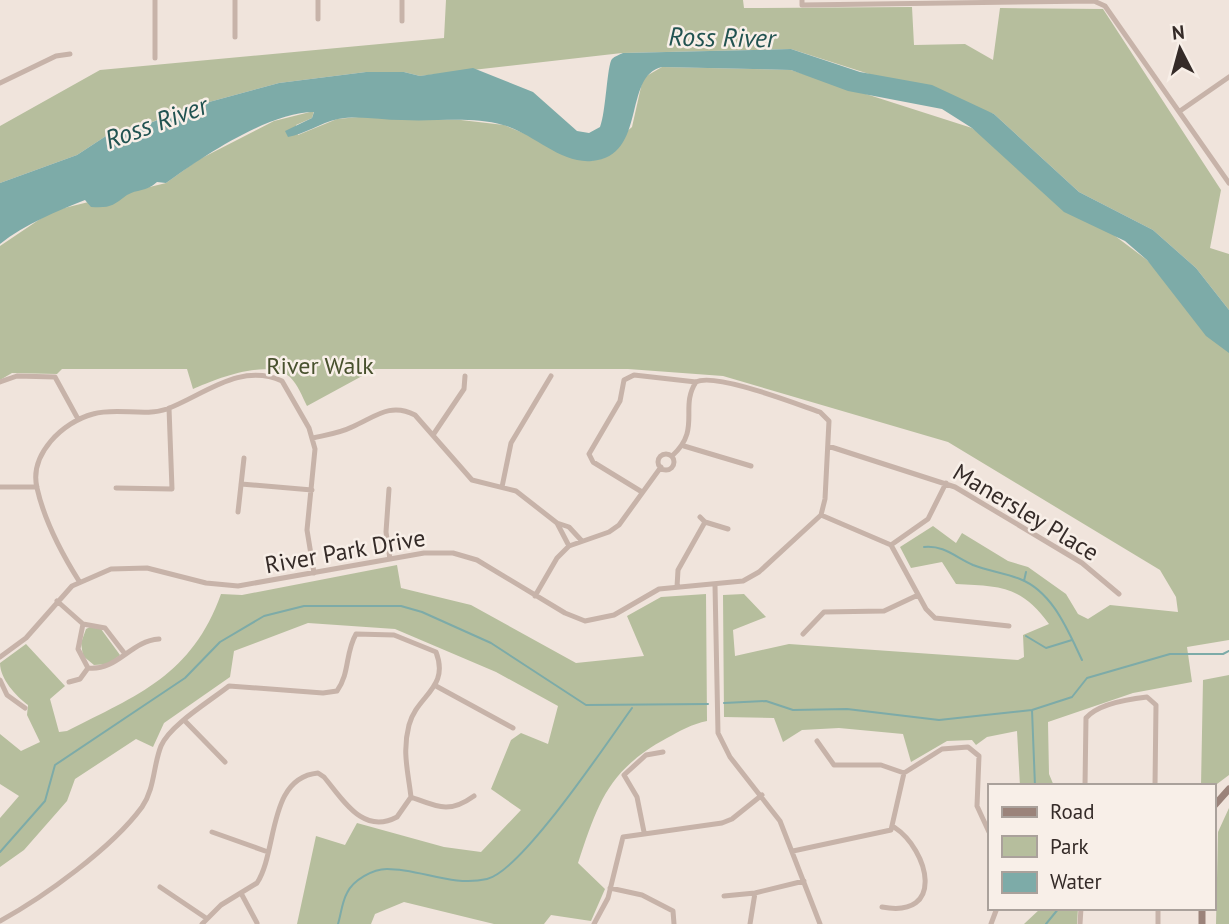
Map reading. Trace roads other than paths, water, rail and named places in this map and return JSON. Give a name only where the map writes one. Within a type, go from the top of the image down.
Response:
[{"type":"street","points":[[155,0],[155,58]]},
{"type":"street","points":[[235,0],[235,37]]},
{"type":"street","points":[[318,0],[318,19]]},
{"type":"street","points":[[402,0],[402,22]]},
{"type":"street","points":[[802,2],[1095,1],[1105,6],[1229,183]]},
{"type":"street","points":[[0,83],[56,56],[70,54]]},
{"type":"street","points":[[1180,111],[1229,77]]},
{"type":"street","points":[[642,492],[593,462],[589,454],[620,401],[624,380],[634,375],[696,383],[706,379],[721,382],[824,414],[829,421],[821,515],[891,545],[918,595],[935,618],[1009,626]]},
{"type":"street","points":[[0,382],[17,376],[55,377],[78,419]]},
{"type":"street","points":[[433,435],[464,389],[465,376]]},
{"type":"street","points":[[502,486],[511,443],[551,376]]},
{"type":"street","points":[[79,581],[66,560],[37,487],[43,454],[56,435],[78,419],[100,412],[169,408],[227,380],[270,377],[287,385],[313,438],[315,458],[307,530],[314,573]]},
{"type":"street","points":[[672,456],[684,446],[691,392],[696,383]]},
{"type":"street","points":[[116,488],[172,489],[169,408]]},
{"type":"street","points":[[313,438],[351,428],[392,409],[415,415],[472,480],[516,491],[557,523],[569,527],[581,540]]},
{"type":"street","points":[[684,446],[751,466]]},
{"type":"street","name":"Manersley Place","points":[[828,446],[946,483],[1082,562],[1119,594]]},
{"type":"street","points":[[535,596],[557,558],[569,546],[609,532],[619,525],[661,467],[660,457],[666,454],[672,456]]},
{"type":"street","points":[[661,467],[671,468],[674,463],[672,456]]},
{"type":"street","points":[[238,512],[244,458]]},
{"type":"street","points":[[891,545],[928,519],[946,483]]},
{"type":"street","points":[[241,484],[312,490]]},
{"type":"street","points":[[0,487],[37,487]]},
{"type":"street","points":[[389,489],[386,532],[390,559]]},
{"type":"street","name":"River Park Drive","points":[[0,657],[26,638],[57,601],[79,581],[111,569],[134,567],[161,570],[206,583],[238,586],[435,552],[464,556],[490,567],[575,618],[595,622],[614,615],[652,592],[752,578],[821,515]]},
{"type":"street","points":[[700,517],[705,522],[728,529]]},
{"type":"street","points":[[677,587],[678,570],[705,522]]},
{"type":"street","points":[[557,523],[569,546]]},
{"type":"street","points":[[715,585],[716,724],[725,748],[780,821],[820,924]]},
{"type":"street","points":[[803,634],[824,612],[884,611],[918,595]]},
{"type":"street","points":[[57,601],[83,624],[105,628],[125,654]]},
{"type":"street","points":[[83,624],[78,649],[89,668]]},
{"type":"street","points":[[0,921],[41,899],[104,845],[141,807],[153,786],[160,747],[167,735],[229,686],[323,693],[337,691],[347,677],[349,645],[356,634],[394,635],[436,652],[441,663],[436,686],[424,698],[409,723],[404,759],[411,797],[397,817],[374,823],[356,816],[324,777],[318,774],[306,775],[282,801],[262,876],[254,888],[221,905],[202,924]]},
{"type":"street","points":[[69,682],[80,679],[89,668],[109,667],[147,640],[159,639]]},
{"type":"street","points":[[0,680],[7,695],[25,708]]},
{"type":"street","points":[[436,686],[513,728]]},
{"type":"street","points":[[1085,784],[1086,718],[1109,706],[1147,697],[1154,701],[1156,711],[1155,784]]},
{"type":"street","points":[[185,721],[225,762]]},
{"type":"street","points":[[817,741],[834,765],[881,765],[904,773]]},
{"type":"street","points":[[793,851],[884,833],[894,827],[904,773],[948,747],[972,749],[981,765],[978,813],[988,830]]},
{"type":"street","points":[[644,832],[637,797],[624,775],[646,755],[663,752]]},
{"type":"street","points":[[1215,805],[1229,789]]},
{"type":"street","points":[[594,924],[610,888],[620,842],[628,835],[722,823],[732,819],[762,795]]},
{"type":"street","points":[[411,797],[441,808],[459,807],[474,796]]},
{"type":"street","points":[[882,907],[914,905],[921,898],[926,883],[924,869],[902,833],[894,827]]},
{"type":"street","points":[[212,832],[268,852]]},
{"type":"street","points":[[724,896],[755,893],[804,881]]},
{"type":"street","points":[[160,887],[206,918]]},
{"type":"street","points":[[610,888],[642,895],[673,911],[674,924]]},
{"type":"street","points":[[750,924],[755,893]]},
{"type":"street","points":[[242,895],[257,923]]},
{"type":"water","name":"Ross River","points":[[791,49],[860,72],[932,85],[994,114],[1079,192],[1153,230],[1196,268],[1229,310],[1229,353],[1206,336],[1147,260],[1125,241],[1064,212],[972,128],[942,109],[848,91],[791,70],[662,67],[650,73],[642,85],[621,145],[609,156],[592,161],[569,158],[514,129],[491,122],[346,118],[288,137],[285,131],[312,118],[314,112],[296,114],[277,119],[237,138],[166,183],[157,182],[107,207],[91,207],[85,200],[30,224],[0,244],[0,183],[77,155],[106,136],[123,134],[187,108],[279,83],[366,72],[404,72],[420,76],[473,68],[533,92],[577,131],[589,133],[600,127],[610,63],[623,53]]},
{"type":"waterway","points":[[924,547],[944,550],[973,565],[1032,585],[1042,593],[1058,614],[1082,660]]},
{"type":"waterway","points":[[1024,581],[1026,572]]},
{"type":"waterway","points":[[0,852],[45,801],[55,765],[185,678],[220,642],[264,616],[304,606],[401,606],[422,612],[491,643],[586,705],[708,704]]},
{"type":"waterway","points":[[1026,636],[1046,648],[1072,640]]},
{"type":"waterway","points":[[724,703],[766,701],[793,710],[847,709],[939,720],[1032,710],[1072,697],[1087,678],[1170,654],[1223,654],[1229,651]]},
{"type":"waterway","points":[[338,924],[350,888],[364,876],[376,871],[400,870],[461,881],[487,879],[502,871],[521,854],[564,803],[632,708]]},
{"type":"waterway","points":[[1032,710],[1035,784]]},
{"type":"waterway","points":[[1046,924],[1057,910]]},
{"type":"park label","name":"River Walk","points":[[320,365]]}]
